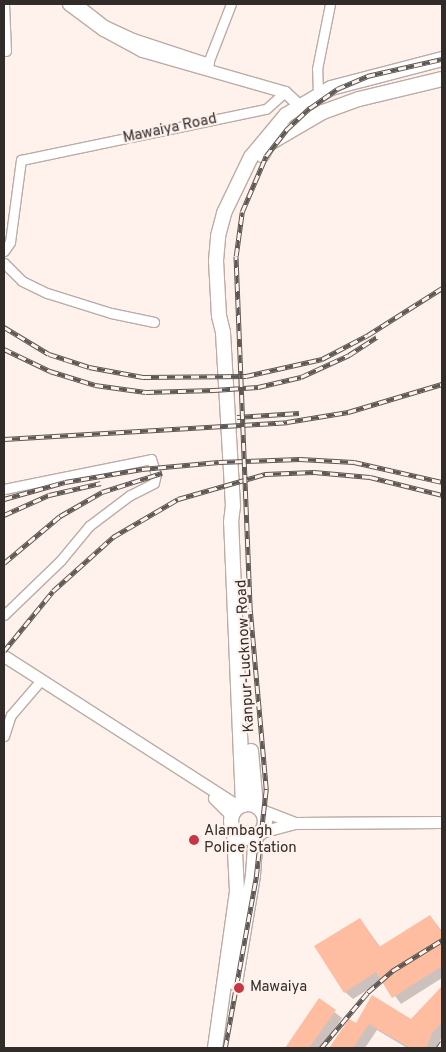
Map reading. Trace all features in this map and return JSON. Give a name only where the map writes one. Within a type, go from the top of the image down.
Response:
[{"type":"main road","points":[[224,332],[219,316],[216,261],[224,213],[256,149],[274,126],[299,105],[318,93],[442,59]]},
{"type":"main road","points":[[224,332],[227,317],[226,241],[232,216],[268,144],[313,118],[359,99],[442,80]]},
{"type":"main road","name":"Kanpur-Lucknow Road","points":[[215,1048],[238,891],[234,832],[246,809],[239,523],[233,506],[224,332]]},
{"type":"main road","name":"Kanpur-Lucknow Road","points":[[223,1048],[254,875],[259,834],[265,824],[246,809]]},
{"type":"main road","points":[[234,832],[245,837],[259,834]]},
{"type":"street","points":[[4,4],[6,51]]},
{"type":"street","points":[[68,4],[79,8],[142,51],[207,66],[285,92],[313,118]]},
{"type":"street","points":[[207,66],[231,4]]},
{"type":"street","points":[[318,93],[317,69],[330,4]]},
{"type":"street","name":"Mawaiya Road","points":[[4,250],[10,242],[21,160],[266,109],[285,92]]},
{"type":"street","points":[[4,263],[22,281],[47,293],[111,313],[154,322]]},
{"type":"street","points":[[4,489],[151,459],[156,474],[154,483],[130,495],[89,526],[62,560],[4,615]]},
{"type":"street","points":[[4,656],[200,784],[246,809],[296,823],[442,822]]},
{"type":"street","points":[[4,736],[11,715],[41,680]]},
{"type":"street","points":[[259,834],[296,823]]},
{"type":"building","points":[[430,915],[442,933],[442,966],[392,998],[376,972],[344,993],[314,946],[360,918],[379,947]]},
{"type":"building","points":[[442,986],[442,1022],[433,1032],[426,1048],[410,1048],[369,1024],[353,1048],[329,1048],[349,1019],[356,1023],[372,995],[411,1019]]},
{"type":"building","points":[[319,998],[336,1010],[309,1048],[285,1048]]},
{"type":"railway","points":[[225,1048],[256,877],[266,789],[250,611],[236,256],[242,212],[266,156],[286,130],[310,108],[337,89],[367,76],[442,59]]},
{"type":"railway","points":[[4,327],[49,354],[89,367],[143,377],[246,376],[322,359],[368,335],[442,288]]},
{"type":"railway","points":[[4,349],[50,371],[95,385],[146,392],[214,390],[258,387],[301,377],[349,355],[377,337]]},
{"type":"railway","points":[[4,439],[287,422],[348,412],[442,384]]},
{"type":"railway","points":[[237,417],[299,413]]},
{"type":"railway","points":[[4,499],[65,482],[142,469],[219,462],[300,459],[354,462],[442,482]]},
{"type":"railway","points":[[4,651],[53,591],[113,537],[178,499],[265,474],[314,472],[370,477],[442,495]]},
{"type":"railway","points":[[4,563],[60,516],[102,492],[162,473]]},
{"type":"railway","points":[[4,515],[49,495],[101,483]]},
{"type":"railway","points":[[321,1048],[368,992],[392,971],[442,940]]},
{"type":"railway","points":[[438,1048],[442,1042]]},
{"type":"place","name":"Alambagh Police Station","points":[[194,840]]},
{"type":"place","name":"Mawaiya","points":[[239,988]]}]
